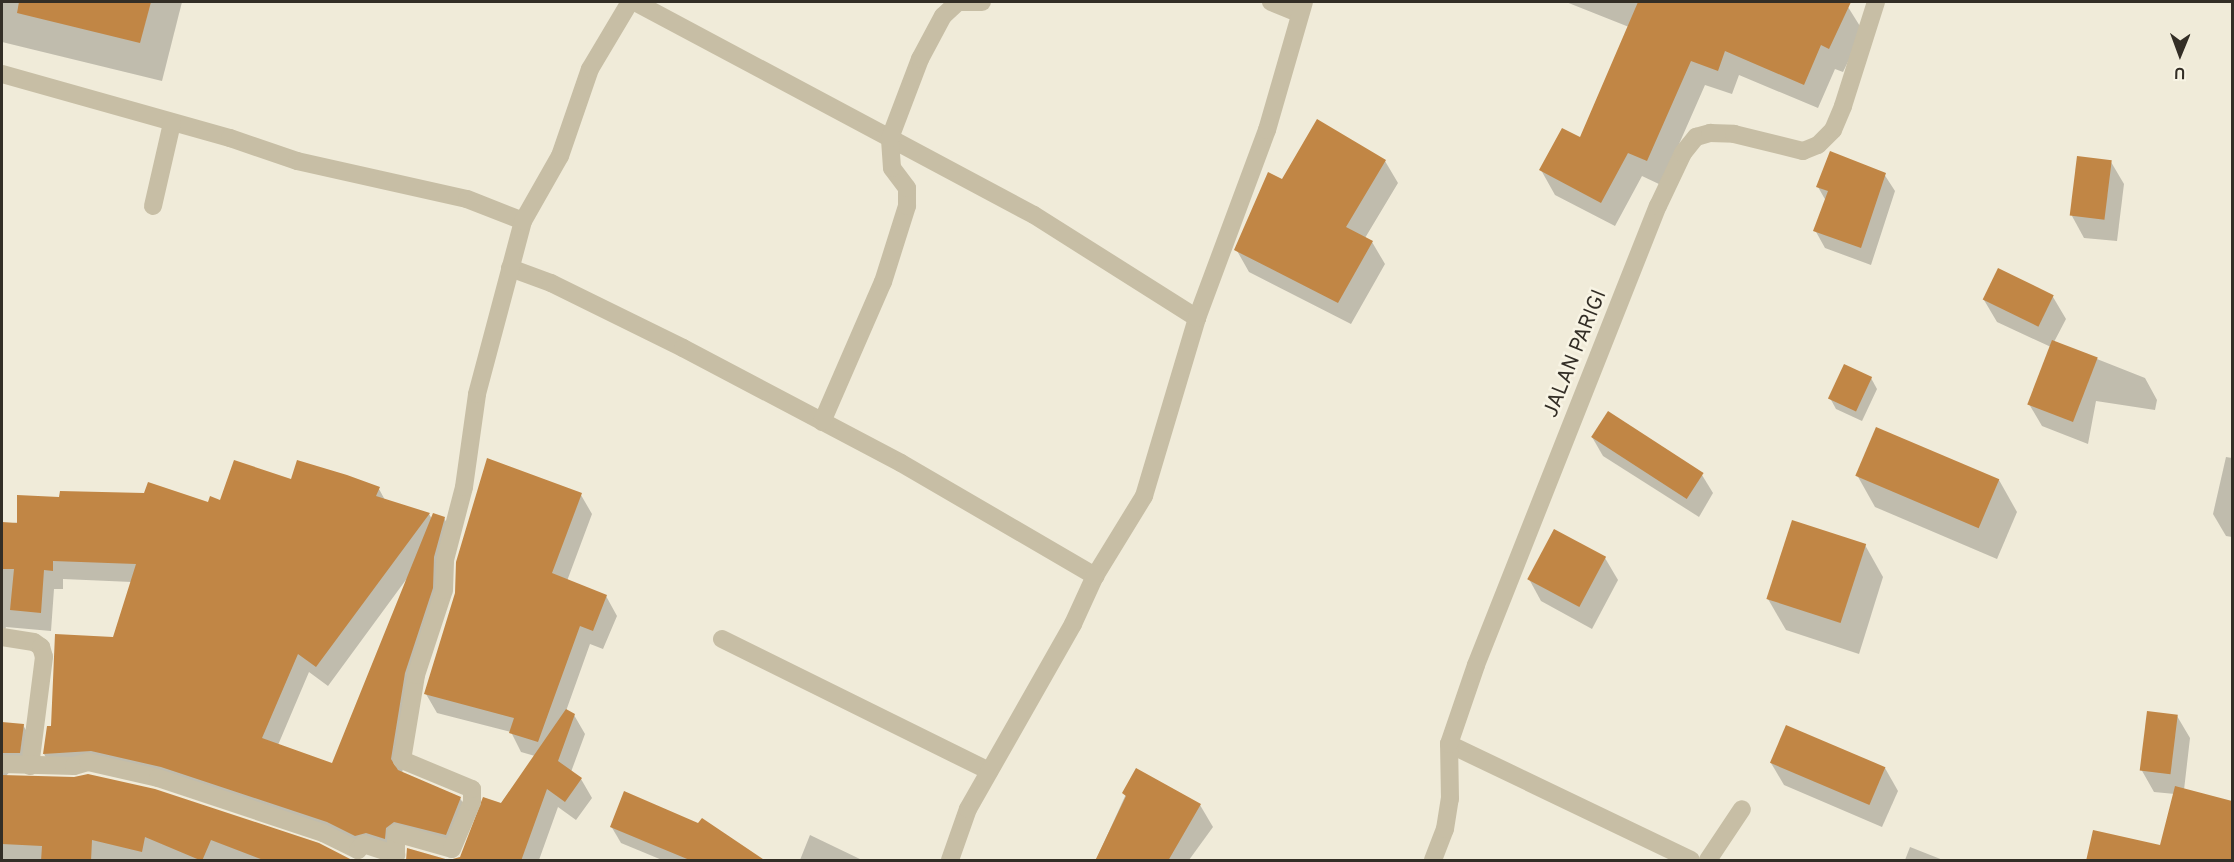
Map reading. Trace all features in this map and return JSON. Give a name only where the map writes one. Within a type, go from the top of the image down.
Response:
[{"type":"street","points":[[2,764],[30,766],[88,762],[158,778],[324,833],[358,850],[363,844],[396,855],[396,833],[452,849],[472,802],[472,789],[402,760],[416,675],[444,590],[445,560],[464,487],[477,394],[523,221],[560,156],[590,69],[633,2],[1034,215],[1197,318]]},
{"type":"street","points":[[822,422],[883,282],[907,206],[907,188],[892,168],[890,138],[920,59],[943,16],[958,2],[982,2]]},
{"type":"street","points":[[950,861],[968,809],[1073,624],[1095,576],[1144,496],[1197,318],[1267,130],[1301,7],[1271,2]]},
{"type":"street","name":"JALAN PARIGI","points":[[1433,861],[1445,829],[1450,799],[1449,744],[1480,654],[1658,206],[1683,153],[1696,137],[1710,133],[1734,134],[1803,151],[1818,145],[1833,130],[1843,106],[1876,2]]},
{"type":"street","points":[[2,74],[297,161],[467,199],[523,221]]},
{"type":"street","points":[[153,206],[172,123]]},
{"type":"street","points":[[510,268],[550,283],[683,348],[901,463],[1095,576]]},
{"type":"street","points":[[2,637],[34,642],[41,647],[44,657],[30,766]]},
{"type":"street","points":[[722,639],[989,771]]},
{"type":"street","points":[[1449,744],[1691,861]]},
{"type":"street","points":[[1708,861],[1742,809]]},
{"type":"building","points":[[19,2],[151,2],[140,43],[17,13]]},
{"type":"building","points":[[1638,2],[1851,2],[1829,49],[1821,45],[1804,85],[1725,51],[1718,71],[1691,61],[1647,161],[1628,153],[1601,203],[1539,170],[1562,128],[1580,137]]},
{"type":"building","points":[[1317,119],[1386,160],[1346,227],[1373,241],[1338,303],[1234,250],[1268,172],[1282,179]]},
{"type":"building","points":[[1830,151],[1886,173],[1861,248],[1813,231],[1828,191],[1816,187]]},
{"type":"building","points":[[2077,156],[2112,160],[2104,220],[2070,216]]},
{"type":"building","points":[[1998,268],[2054,295],[2038,327],[1983,299]]},
{"type":"building","points":[[2052,340],[2098,358],[2073,422],[2027,404]]},
{"type":"building","points":[[1844,364],[1872,377],[1856,412],[1828,398]]},
{"type":"building","points":[[1608,411],[1704,473],[1687,499],[1591,437]]},
{"type":"building","points":[[1876,427],[1999,479],[1979,528],[1855,476]]},
{"type":"building","points":[[487,458],[582,493],[552,573],[607,595],[593,631],[580,626],[538,742],[509,733],[514,718],[424,694],[455,593],[456,562]]},
{"type":"building","points":[[234,460],[291,479],[297,460],[380,487],[376,496],[430,513],[316,667],[298,654],[262,738],[332,763],[433,513],[445,517],[434,557],[433,588],[405,673],[391,759],[398,770],[461,797],[446,835],[394,822],[386,828],[385,839],[366,833],[355,836],[327,822],[161,767],[91,751],[43,754],[47,726],[51,726],[55,634],[113,637],[136,564],[53,561],[53,571],[44,570],[41,613],[10,610],[14,569],[2,569],[2,522],[17,523],[17,495],[59,497],[60,491],[144,493],[148,482],[208,502],[210,496],[220,500]]},
{"type":"building","points":[[1792,520],[1866,544],[1841,623],[1766,599]]},
{"type":"building","points":[[1554,529],[1606,557],[1579,607],[1527,579]]},
{"type":"building","points":[[566,709],[575,714],[558,761],[582,778],[565,802],[547,789],[521,861],[406,861],[407,848],[449,860],[460,857],[483,797],[501,803]]},
{"type":"building","points":[[2147,711],[2178,715],[2170,774],[2140,771]]},
{"type":"building","points":[[2,722],[24,724],[20,753],[2,753]]},
{"type":"building","points":[[1786,725],[1885,767],[1869,805],[1770,763]]},
{"type":"building","points":[[1136,768],[1201,804],[1168,861],[1095,861],[1126,796],[1122,793]]},
{"type":"building","points":[[88,774],[155,789],[319,843],[354,861],[266,861],[211,840],[202,861],[145,837],[142,852],[92,840],[91,861],[41,861],[42,846],[2,844],[2,775],[74,777]]},
{"type":"building","points":[[2175,786],[2232,801],[2232,861],[2086,861],[2093,830],[2160,845]]},
{"type":"building","points":[[624,791],[698,823],[702,818],[766,861],[692,861],[610,827]]}]
